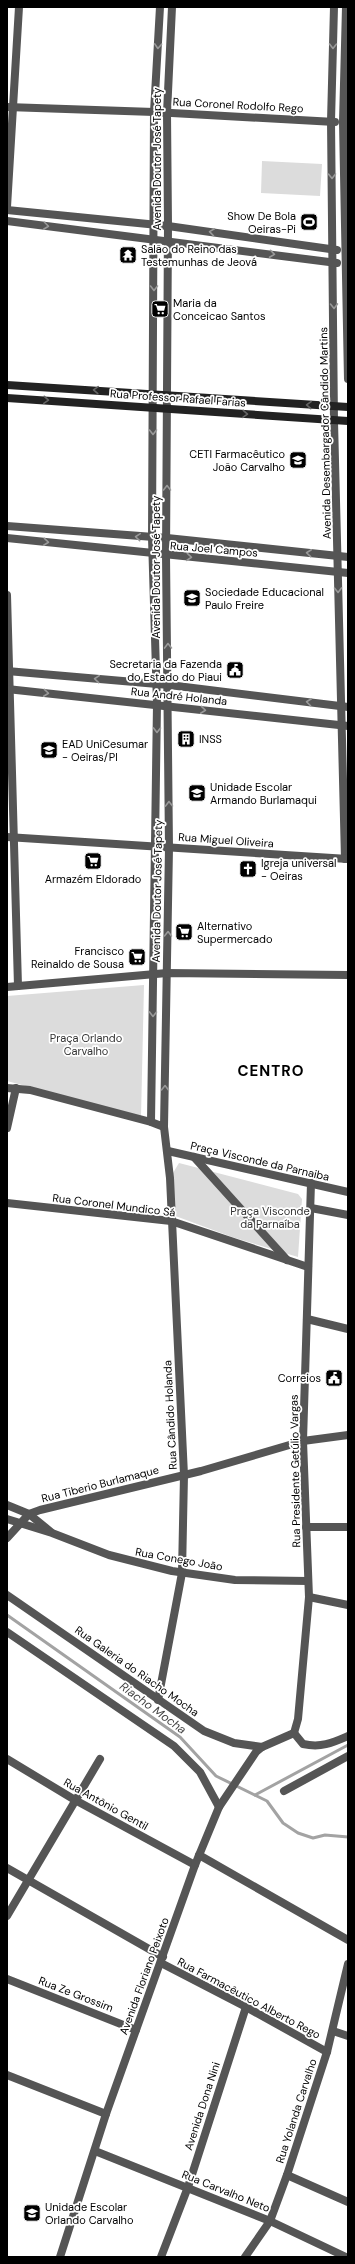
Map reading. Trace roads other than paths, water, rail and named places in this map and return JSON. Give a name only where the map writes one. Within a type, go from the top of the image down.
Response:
[{"type":"main road","name":"Rua Professor Rafael Farias","points":[[7,385],[348,407]]},
{"type":"main road","name":"Rua Professor Rafael Farias","points":[[7,398],[168,408],[334,421],[348,420]]},
{"type":"street","points":[[19,7],[10,108],[7,208],[168,226],[346,251]]},
{"type":"street","name":"Avenida Doutor José Tapety","points":[[151,1122],[157,704],[152,538],[155,238],[154,112],[160,7]]},
{"type":"street","name":"Avenida Doutor José Tapety","points":[[164,1127],[169,848],[166,555],[168,408],[167,113],[172,7]]},
{"type":"street","name":"Avenida Desembargador Cândido Martins","points":[[334,7],[332,121],[334,421],[338,571],[345,726],[347,859]]},
{"type":"street","points":[[346,7],[345,123],[348,379]]},
{"type":"street","name":"Rua Coronel Rodolfo Rego","points":[[10,108],[154,112],[332,121],[345,123]]},
{"type":"street","points":[[7,221],[155,238],[346,264]]},
{"type":"street","name":"Rua Joel Campos","points":[[7,526],[167,538],[348,557]]},
{"type":"street","name":"Rua Joel Campos","points":[[7,538],[348,573]]},
{"type":"street","points":[[7,595],[10,837],[18,986]]},
{"type":"street","name":"Rua André Holanda","points":[[8,672],[168,685],[344,706]]},
{"type":"street","name":"Rua André Holanda","points":[[9,690],[157,704],[345,726]]},
{"type":"street","name":"Rua Miguel Oliveira","points":[[10,837],[347,859]]},
{"type":"street","points":[[7,987],[167,973],[348,974]]},
{"type":"street","points":[[7,1088],[16,1088],[151,1122],[164,1127]]},
{"type":"street","points":[[7,1128],[16,1088]]},
{"type":"street","name":"Rua Cândido Holanda","points":[[158,1700],[182,1573],[184,1475],[168,1151],[164,1127]]},
{"type":"street","name":"Praça Visconde da Parnaiba","points":[[168,1151],[348,1192]]},
{"type":"street","points":[[194,1157],[287,1260]]},
{"type":"street","name":"Rua Presidente Getúlio Vargas","points":[[294,1733],[298,1719],[309,1597],[303,1441],[311,1183]]},
{"type":"street","name":"Rua Coronel Mundico Sá","points":[[7,1203],[172,1221],[308,1267]]},
{"type":"street","points":[[311,1208],[348,1216]]},
{"type":"street","points":[[306,1319],[348,1329]]},
{"type":"street","name":"Rua Tiberio Burlamaque","points":[[29,1514],[184,1475],[303,1441],[348,1435]]},
{"type":"street","name":"Rua Conego João","points":[[7,1505],[29,1514],[52,1533]]},
{"type":"street","points":[[7,1538],[29,1514]]},
{"type":"street","name":"Rua Conego João","points":[[7,1519],[19,1524],[52,1533],[109,1556],[141,1565],[182,1573],[235,1580],[308,1581]]},
{"type":"street","points":[[306,1527],[348,1527]]},
{"type":"street","name":"Rua Galeria do Riacho Mocha","points":[[7,1595],[198,1727],[221,1738],[262,1747]]},
{"type":"street","points":[[309,1597],[348,1605]]},
{"type":"street","points":[[7,1632],[174,1746],[200,1772],[219,1807]]},
{"type":"street","points":[[294,1733],[303,1744],[315,1746],[331,1744],[348,1736]]},
{"type":"street","name":"Avenida Floriano Peixoto","points":[[60,2257],[106,2114],[195,1864],[219,1807],[252,1757],[262,1747],[294,1733]]},
{"type":"street","points":[[284,1790],[348,1756]]},
{"type":"street","name":"Rua Antônio Gentil","points":[[7,1759],[74,1800],[195,1864]]},
{"type":"street","points":[[7,1916],[74,1800],[100,1759]]},
{"type":"street","points":[[199,1854],[348,1940]]},
{"type":"street","name":"Rua Farmacêutico Alberto Rego","points":[[7,1868],[162,1960],[327,2052]]},
{"type":"street","name":"Rua Yolanda Carvalho","points":[[245,2257],[270,2222],[287,2175],[327,2052],[348,1964]]},
{"type":"street","name":"Rua Ze Grossim","points":[[7,1979],[136,2030]]},
{"type":"street","name":"Avenida Dona Nini","points":[[161,2257],[188,2187],[246,2007]]},
{"type":"street","points":[[333,2031],[348,2036]]},
{"type":"street","points":[[7,2075],[106,2114]]},
{"type":"street","name":"Rua Carvalho Neto","points":[[95,2151],[188,2187],[270,2222],[346,2257]]},
{"type":"street","points":[[287,2175],[348,2202]]},
{"type":"waterway","name":"Riacho Mocha","points":[[7,1615],[180,1737],[216,1776],[267,1801],[283,1823],[298,1833],[313,1838],[325,1835],[348,1837]]},
{"type":"waterway","points":[[255,1795],[348,1745]]},
{"type":"place","name":"Show De Bola Oeiras-Pi","points":[[309,222]]},
{"type":"place","name":"Salão do Reino das Testemunhas de Jeová","points":[[128,255]]},
{"type":"place","name":"Maria da Conceicao Santos","points":[[160,309]]},
{"type":"place","name":"CETI Farmacêutico João Carvalho","points":[[298,460]]},
{"type":"place","name":"Sociedade Educacional Paulo Freire","points":[[192,598]]},
{"type":"place","name":"Secretaria da Fazenda do Estado do Piaui","points":[[235,670]]},
{"type":"place","name":"INSS","points":[[186,739]]},
{"type":"place","name":"EAD UniCesumar - Oeiras/PI","points":[[49,750]]},
{"type":"place","name":"Unidade Escolar Armando Burlamaqui","points":[[197,793]]},
{"type":"place","name":"Armazém Eldorado","points":[[93,861]]},
{"type":"place","name":"Igreja universal - Oeiras","points":[[248,869]]},
{"type":"place","name":"Alternativo Supermercado","points":[[184,932]]},
{"type":"place","name":"Francisco Reinaldo de Sousa","points":[[137,957]]},
{"type":"place","name":"Correios","points":[[334,1378]]},
{"type":"place","name":"Unidade Escolar Orlando Carvalho","points":[[32,2213]]},
{"type":"district","name":"CENTRO","points":[[271,1071]]},
{"type":"park label","name":"Praça Orlando Carvalho","points":[[86,1044]]},
{"type":"park label","name":"Praça Visconde da Parnaíba","points":[[270,1217]]}]
